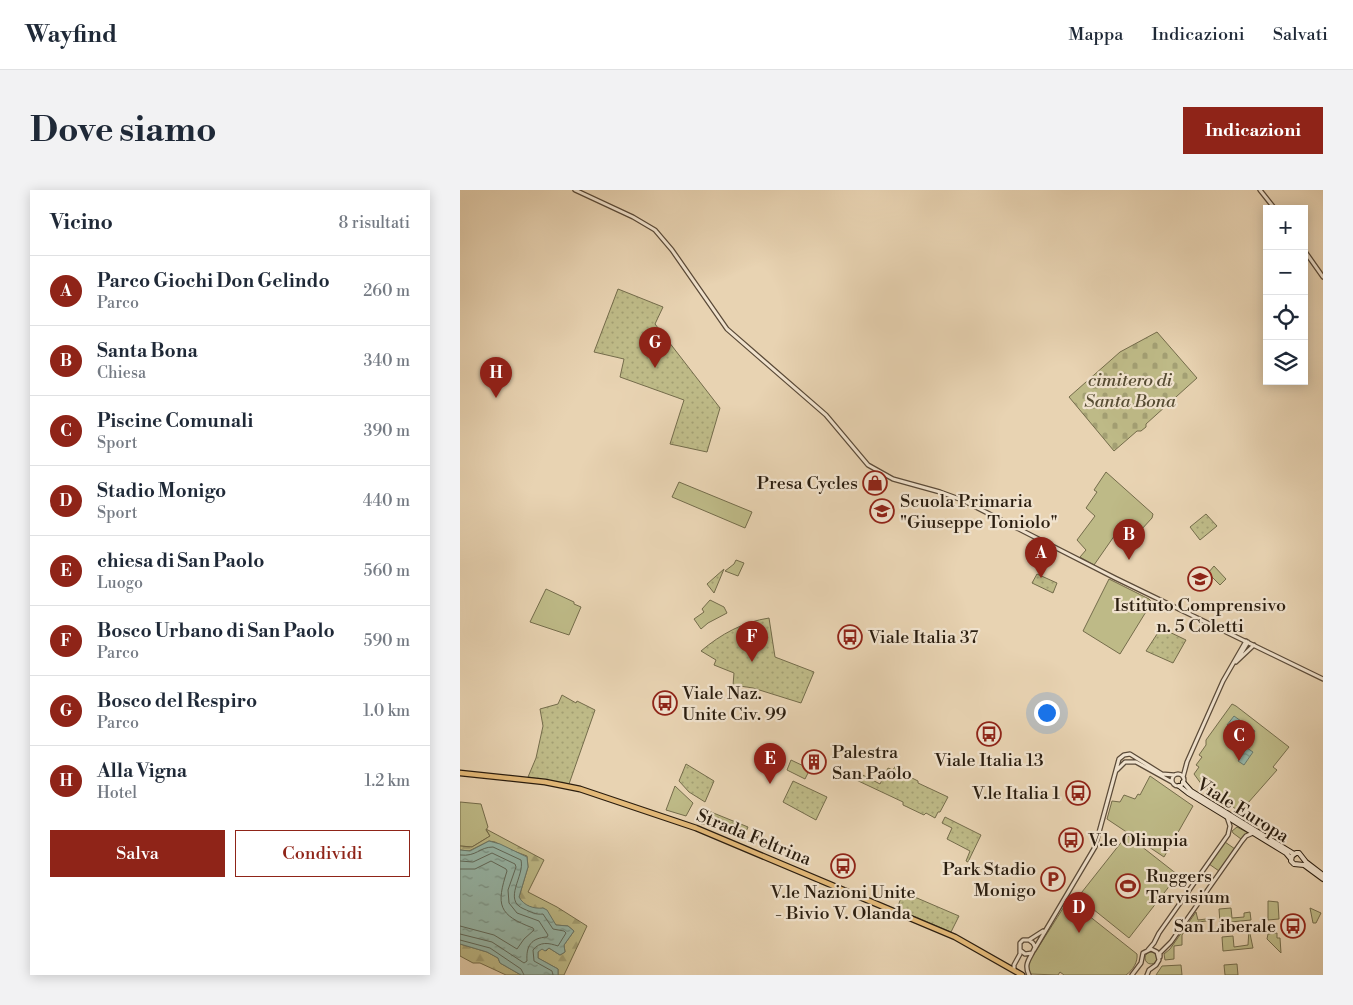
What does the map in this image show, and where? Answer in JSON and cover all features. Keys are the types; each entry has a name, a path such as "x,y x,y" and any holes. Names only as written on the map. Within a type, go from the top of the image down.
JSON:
{"main road":[{"name":"Strada Feltrina","path":"460,773 545,782 580,789 696,828 955,937 1022,975"},
{"name":"Viale Europa","path":"1183,779 1191,790 1294,854 1299,853 1308,864 1323,875"},
{"name":"Viale Europa","path":"1179,786 1286,854 1294,864 1300,864 1323,880"},
{"name":"Viale Europa","path":"1291,859 1294,854"},
{"name":"Viale Europa","path":"1300,864 1303,858"}],"street":[{"path":"575,190 629,215 655,230 672,250 727,329 826,415 862,460 875,470 893,479 962,500 1115,578 1323,678"},
{"path":"1260,190 1271,205"},
{"path":"1308,256 1323,277"},
{"path":"1237,636 1241,649"},
{"path":"1183,779 1186,766 1229,671 1247,642"},
{"path":"1238,660 1247,642"},
{"path":"1229,671 1254,645"},
{"name":"Viale Europa","path":"1130,754 1162,774 1176,774 1183,779 1179,786 1174,785 1172,782 1136,762 1129,761 1122,764 1116,773 1119,760 1124,755 1130,754"},
{"path":"1176,774 1186,766"},
{"path":"1028,975 1026,965 1033,951 1095,847 1116,773"},
{"name":"Viale Europa","path":"1172,782 1172,778 1176,774"},
{"path":"1132,975 1141,963 1144,953 1152,946 1159,933 1228,835 1230,826 1226,817"},
{"path":"1147,975 1151,967 1158,963 1160,953 1171,942 1242,841 1254,833"},
{"path":"1014,970 1022,942 1038,935 1047,927"},
{"path":"1029,940 1034,945 1033,951"},
{"path":"1020,950 1025,954 1033,951"},
{"path":"1148,950 1154,950 1160,957"},
{"path":"1142,958 1146,966 1151,967"},
{"path":"1003,964 1010,964 1016,961"}],"green space":[{"path":"618,289 663,307 655,324 720,408 707,452 670,444 684,400 620,377 624,359 594,352"},
{"name":"cimitero di Santa Bona","path":"1157,332 1197,378 1146,424 1146,427 1141,431 1137,431 1114,451 1069,397 1120,352"},
{"path":"1106,472 1153,514 1152,518 1130,542 1117,532 1094,565 1080,557 1086,550 1077,540 1095,516 1086,508 1097,492 1094,490"},
{"path":"679,482 752,512 745,528 672,497"},
{"path":"1206,514 1217,526 1200,540 1190,527"},
{"path":"736,560 744,563 738,576 725,571"},
{"path":"1214,566 1226,579 1220,585 1208,573"},
{"path":"724,569 714,593 707,584"},
{"path":"1037,574 1057,583 1053,593 1032,583"},
{"path":"1109,579 1152,602 1120,654 1083,631"},
{"path":"546,589 581,607 569,635 530,622"},
{"path":"710,600 724,607 727,613 701,629 694,619 704,612 702,609"},
{"path":"769,618 775,657 814,672 801,703 753,688 733,685 734,673 714,665 716,660 701,651 716,639 733,630 750,622"},
{"path":"1161,628 1186,640 1173,663 1146,651"},
{"path":"562,695 595,710 569,784 528,777 536,758 543,726 540,709 558,704"},
{"path":"1232,704 1289,747 1273,767 1277,770 1240,812 1202,785 1194,774 1199,767 1196,765 1202,757 1199,755 1206,745 1206,740"},
{"path":"791,760 810,769 805,779 787,770"},
{"path":"686,764 714,781 705,802 689,792 679,781"},
{"path":"896,765 902,768 900,772 948,797 935,818 903,805 903,802 852,778 855,771 880,784 888,768 893,770"},
{"path":"1150,776 1193,806 1164,857 1107,819 1112,801 1120,802 1124,795 1135,799 1138,794 1140,795"},
{"path":"793,781 827,797 816,820 783,802"},
{"path":"675,786 693,803 686,816 666,810"},
{"path":"460,802 481,804 488,827 486,830 490,836 472,847 460,846"},
{"path":"706,810 748,827 743,839 707,824 701,824"},
{"path":"945,817 981,835 968,862 966,861 970,851 947,839 952,828 942,823"},
{"path":"1237,827 1248,833 1241,839 1232,831"},
{"path":"486,829 544,860 528,892 587,926 564,975 558,975 558,969 538,958 538,951 542,948 546,951 549,948 560,955 565,952 564,945 574,931 568,926 556,925 543,908 537,910 522,903 519,897 528,867 527,856 489,841 469,851 460,850 460,846 472,847 490,836"},
{"name":"Ruggers Tarvisium","path":"1127,835 1178,875 1129,938 1078,897"},
{"path":"1225,842 1235,849 1219,871 1209,864"},
{"path":"903,892 959,916 951,932 897,909"},
{"path":"1069,900 1137,954 1137,960 1131,971 1126,975 1064,975 1060,972 1058,975 1030,974 1029,962"},
{"path":"1268,901 1278,902 1279,919 1268,920"},
{"path":"1231,908 1232,918 1244,917 1244,913 1250,912 1251,920 1220,923 1219,909"},
{"path":"1310,908 1321,913 1316,923 1313,923"},
{"path":"1196,912 1198,920 1214,918 1214,920 1191,923 1192,928 1186,929 1182,935 1182,945 1174,946 1174,959 1165,960 1164,954 1170,949"},
{"path":"1249,929 1253,948 1223,951 1222,937 1233,936 1234,947 1248,945"},
{"path":"1277,933 1277,938 1280,938 1281,953 1267,939 1268,934"},
{"path":"460,944 487,952 498,958 500,963 521,975 506,975 480,963 473,963 460,956"},
{"path":"1149,952 1153,952 1157,958 1153,964 1149,964 1145,960 1145,956"},
{"path":"1237,964 1238,975 1225,975 1224,965"},
{"path":"1181,965 1182,975 1156,975 1162,966"}],"water":[{"path":"1234,716 1255,731 1249,740 1227,725"},
{"path":"1247,748 1253,752 1244,765 1238,761"},
{"path":"489,841 500,844 527,857 528,867 519,897 521,900 530,906 547,910 556,925 568,926 574,931 564,945 565,952 560,955 549,948 538,952 538,958 558,969 558,975 521,975 500,963 498,958 487,952 460,944 460,850 470,851"}],"place":[{"name":"Bosco del Respiro","path":"655,368"},
{"name":"Alla Vigna","path":"496,398"},
{"name":"Presa Cycles","path":"875,483"},
{"name":"Scuola Primaria \"Giuseppe Toniolo\"","path":"882,511"},
{"name":"Santa Bona","path":"1129,560"},
{"name":"Parco Giochi Don Gelindo","path":"1041,578"},
{"name":"Istituto Comprensivo n. 5 Coletti","path":"1200,579"},
{"name":"Viale Italia 37","path":"850,637"},
{"name":"Bosco Urbano di San Paolo","path":"752,662"},
{"name":"Viale Naz. Unite Civ. 99","path":"665,703"},
{"name":"Viale Italia 13","path":"989,734"},
{"name":"Piscine Comunali","path":"1239,761"},
{"name":"Palestra San Paolo","path":"814,762"},
{"name":"chiesa di San Paolo","path":"770,784"},
{"name":"V.le Italia 1","path":"1078,793"},
{"name":"V.le Olimpia","path":"1071,840"},
{"name":"V.le Nazioni Unite - Bivio V. Olanda","path":"843,866"},
{"name":"Park Stadio Monigo","path":"1053,879"},
{"name":"Ruggers Tarvisium","path":"1128,886"},
{"name":"San Liberale","path":"1293,926"},
{"name":"Stadio Monigo","path":"1079,933"}]}
